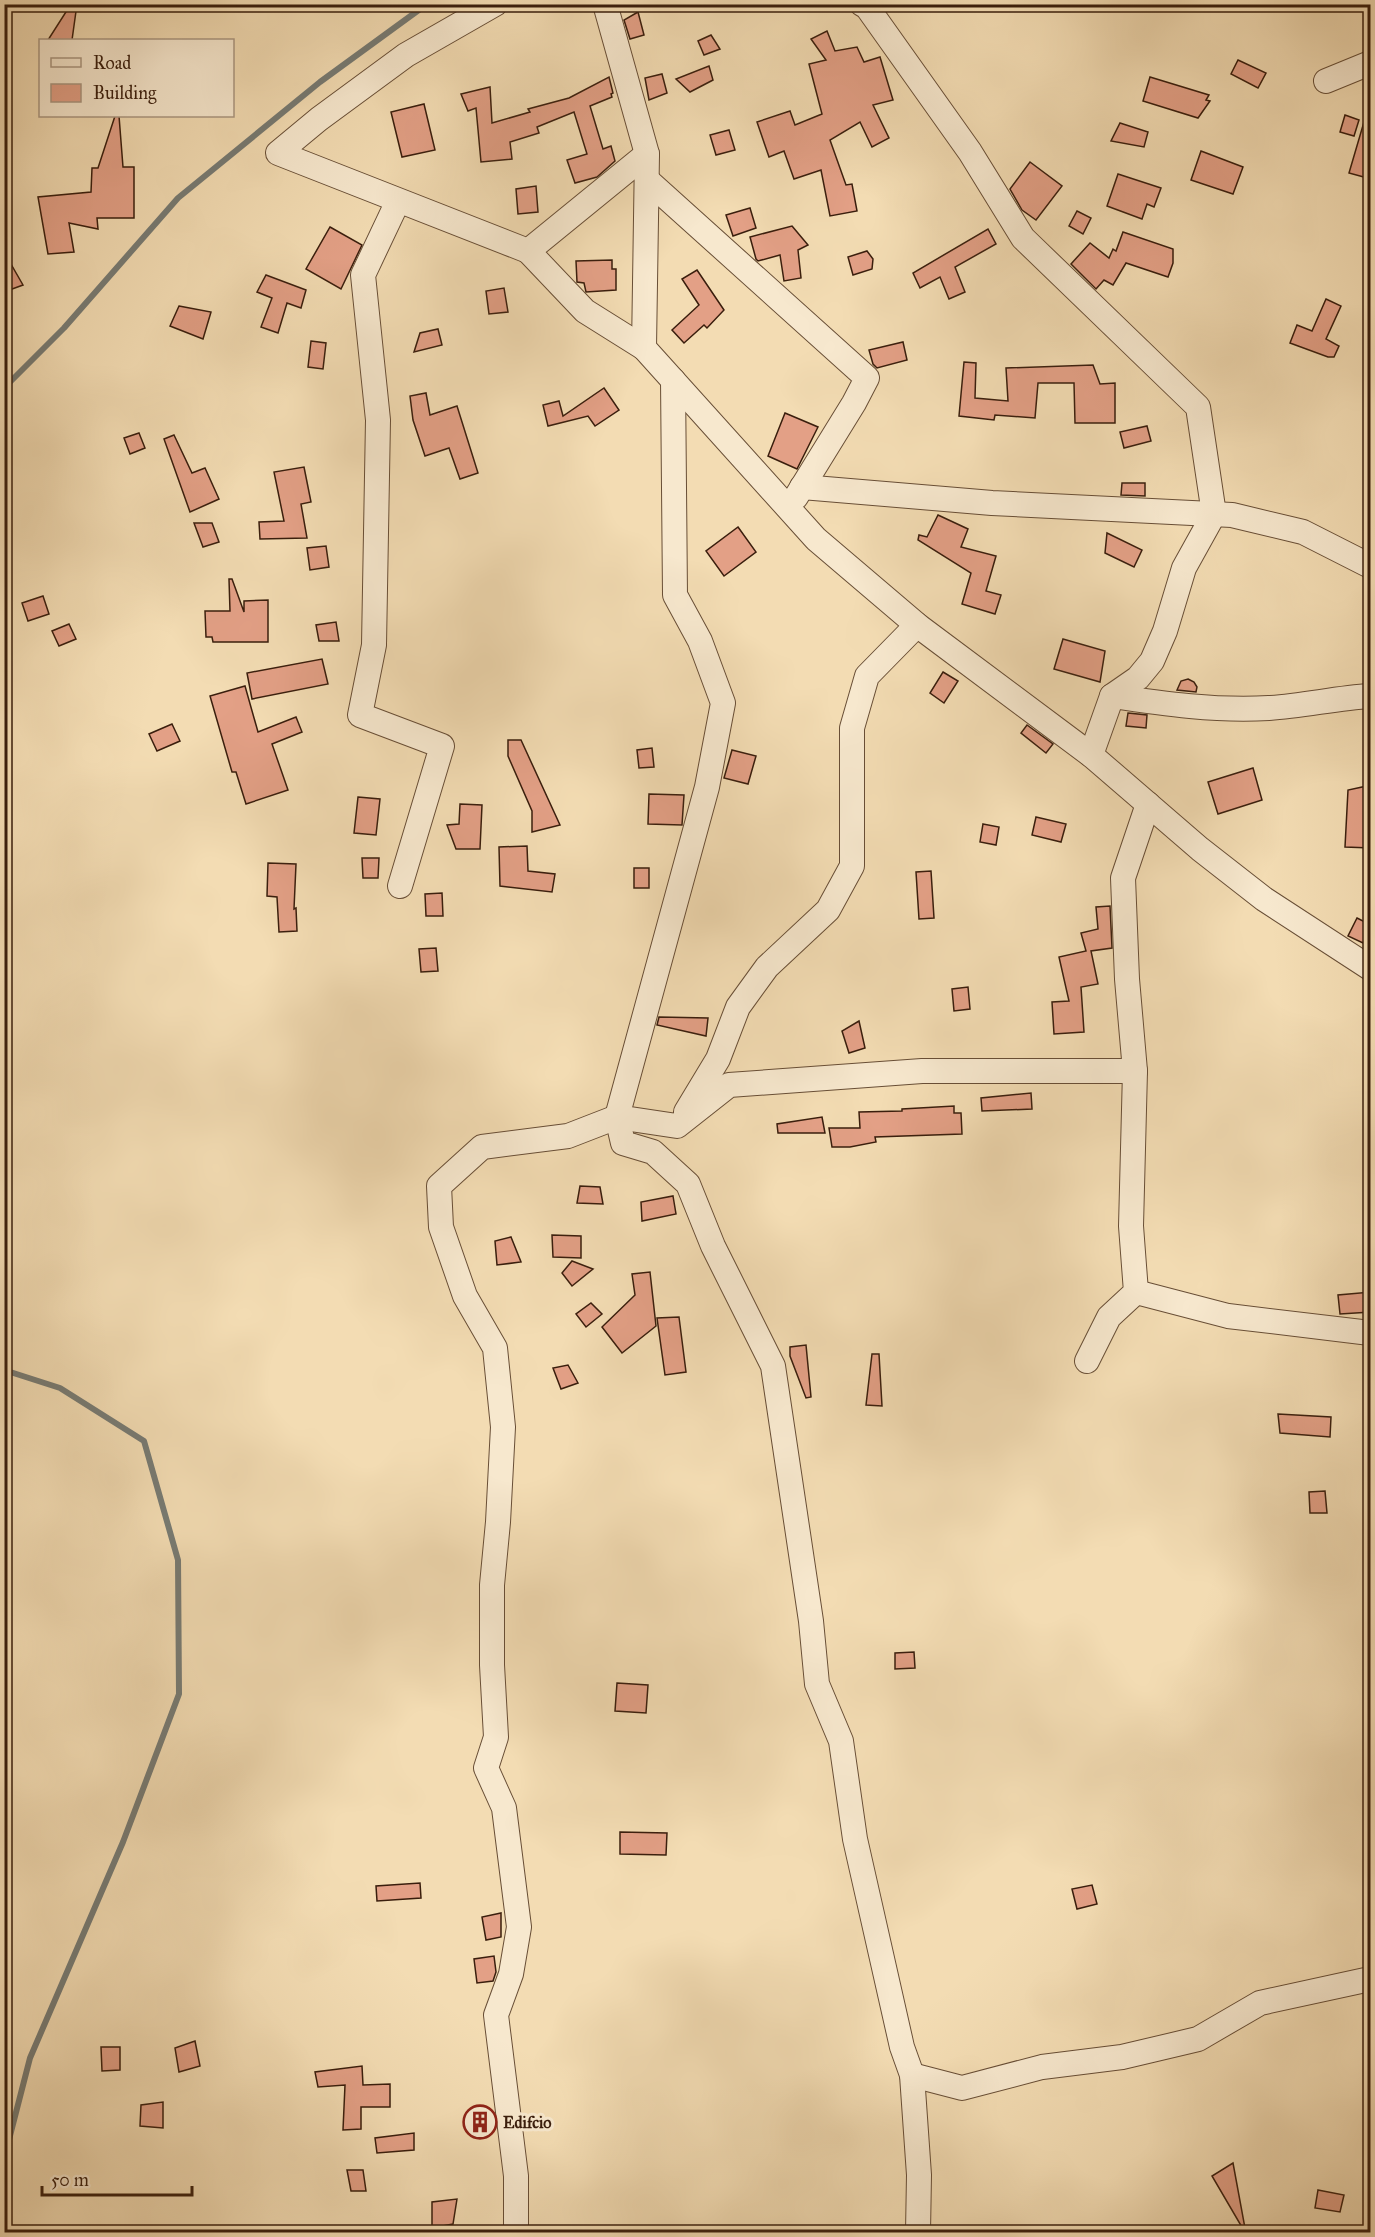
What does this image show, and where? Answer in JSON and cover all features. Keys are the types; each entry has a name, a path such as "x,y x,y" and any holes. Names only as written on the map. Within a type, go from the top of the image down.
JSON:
{"street":[{"path":"495,4 406,55 319,119 278,153 528,251 585,311 644,348 816,538 918,625 1091,755 1200,849 1264,899 1371,968"},
{"path":"605,4 648,154 644,348"},
{"path":"867,5 970,152 1023,238 1198,407 1214,514 1184,568 1165,631 1152,661 1138,678 1112,696 1091,755"},
{"path":"1326,81 1371,63"},
{"path":"528,251 648,154"},
{"path":"647,180 867,378 789,509"},
{"path":"398,201 363,275 378,420 374,645 360,715 442,746 400,886"},
{"path":"673,380 675,596 699,641 723,703 708,787 617,1117 623,1143 653,1152 688,1184 713,1246 773,1366 811,1622 817,1684 841,1741 855,1839 902,2047 912,2075 919,2175 918,2232"},
{"path":"802,487 992,503 1232,515 1303,532 1371,566"},
{"path":"677,1126 718,1059 738,1007 767,967 828,910 852,866 852,728 867,676 918,625"},
{"path":"1112,696 1186,707 1270,708 1343,697 1371,696"},
{"path":"1136,1292 1131,1226 1135,1071 1127,979 1123,878 1148,804"},
{"path":"516,2232 516,2176 496,2015 511,1974 519,1927 504,1808 486,1768 496,1737 492,1665 492,1585 503,1427 495,1348 465,1296 441,1227 439,1186 482,1147 568,1136 617,1117 677,1126 729,1085 922,1071 1135,1071"},
{"path":"1136,1292 1228,1316 1371,1333"},
{"path":"1087,1361 1109,1317 1136,1292"},
{"path":"912,2075 962,2088 1042,2067 1122,2057 1198,2039 1260,2003 1371,1979"}],"building":[{"path":"71,4 77,4 72,39 49,39"},
{"path":"638,12 644,35 630,39 624,20"},
{"path":"827,31 835,51 857,47 864,62 880,57 893,100 873,105 889,138 872,147 860,122 830,140 846,185 852,184 857,211 830,216 821,170 794,179 784,151 769,157 757,122 790,111 795,125 822,114 809,64 826,60 811,39"},
{"path":"711,35 720,49 704,55 698,41"},
{"path":"1238,60 1266,73 1258,88 1231,74"},
{"path":"709,66 713,80 690,92 676,79"},
{"path":"662,74 667,93 649,100 645,78"},
{"path":"609,77 612,97 590,106 603,149 611,146 615,161 597,177 575,183 567,160 587,154 574,112 537,127 539,133 510,142 512,159 481,162 476,108 468,111 461,94 490,87 492,123 530,112 528,109 569,98"},
{"path":"1150,77 1209,95 1206,100 1210,101 1198,118 1143,101"},
{"path":"424,104 435,150 402,157 391,112"},
{"path":"1345,115 1359,120 1354,136 1340,132"},
{"path":"1366,115 1371,116 1371,179 1349,173"},
{"path":"115,117 119,117 123,167 134,167 134,218 97,218 98,229 69,223 74,252 48,254 38,197 91,192 92,168 98,168"},
{"path":"1120,123 1148,132 1144,147 1111,141"},
{"path":"729,130 735,150 716,155 710,135"},
{"path":"1201,151 1243,167 1233,194 1191,180"},
{"path":"1030,162 1062,186 1036,220 1022,210 1010,189"},
{"path":"1118,174 1161,188 1154,207 1147,204 1142,219 1107,206"},
{"path":"536,186 538,212 518,214 516,189"},
{"path":"750,208 756,228 733,236 726,215"},
{"path":"1077,211 1091,218 1083,234 1069,226"},
{"path":"792,226 808,245 798,250 801,278 784,281 780,255 758,261 750,237"},
{"path":"330,227 362,245 341,289 306,269"},
{"path":"988,229 996,244 955,267 965,292 949,299 940,277 920,288 913,273"},
{"path":"1123,232 1173,249 1173,263 1168,277 1126,263 1113,285 1104,280 1096,289 1071,264 1090,243 1109,258 1113,249 1116,251"},
{"path":"867,251 873,259 872,269 853,275 848,257"},
{"path":"4,252 23,285 4,292"},
{"path":"612,260 612,269 616,269 616,290 586,292 584,283 577,282 576,261"},
{"path":"697,270 724,310 707,328 704,325 684,343 672,330 699,305 682,279"},
{"path":"266,275 306,290 301,308 287,303 278,333 261,327 272,298 257,292"},
{"path":"504,288 508,312 489,314 486,291"},
{"path":"1326,299 1341,306 1326,339 1339,346 1334,357 1328,357 1290,343 1297,325 1312,331"},
{"path":"179,306 211,312 203,339 170,326"},
{"path":"438,329 442,345 414,352 420,333"},
{"path":"311,341 326,343 323,369 308,367"},
{"path":"903,342 907,360 877,368 873,364 869,350"},
{"path":"964,362 976,363 975,398 1008,401 1006,368 1093,365 1100,384 1115,383 1115,423 1075,423 1074,383 1038,383 1035,418 995,415 994,420 959,416"},
{"path":"604,388 619,410 595,426 588,416 548,426 543,405 559,401 563,416"},
{"path":"426,393 430,415 457,406 478,473 460,479 449,448 425,456 413,420 410,396"},
{"path":"785,413 818,427 797,469 768,456"},
{"path":"1147,426 1151,441 1124,448 1120,432"},
{"path":"139,433 145,448 130,454 124,438"},
{"path":"174,435 192,473 205,468 219,499 190,512 164,439"},
{"path":"304,467 311,502 301,504 307,538 260,539 259,522 284,521 274,472"},
{"path":"1122,483 1145,483 1145,496 1121,495"},
{"path":"938,515 968,529 961,547 996,556 986,591 1001,595 995,614 962,604 971,573 918,540 919,535 927,537"},
{"path":"194,523 212,523 219,542 203,547"},
{"path":"738,527 756,552 724,576 706,551"},
{"path":"1107,533 1142,550 1134,567 1105,553"},
{"path":"326,546 329,567 310,570 307,548"},
{"path":"229,579 232,579 244,612 244,601 268,600 268,642 213,642 212,637 206,637 205,611 230,611"},
{"path":"43,596 49,614 28,621 22,603"},
{"path":"336,622 339,641 319,641 316,625"},
{"path":"69,624 76,639 59,646 52,631"},
{"path":"1063,639 1105,651 1100,682 1054,669"},
{"path":"322,659 328,684 252,699 247,673"},
{"path":"943,672 958,681 944,703 930,693"},
{"path":"1188,679 1194,682 1197,687 1196,692 1177,690 1181,681"},
{"path":"245,686 258,732 296,717 302,732 272,744 288,790 246,804 236,772 232,772 210,696"},
{"path":"1128,713 1147,715 1146,728 1126,726"},
{"path":"172,724 180,741 157,751 149,734"},
{"path":"1027,725 1053,744 1046,753 1021,733"},
{"path":"508,740 521,740 560,825 532,832 532,811 508,756"},
{"path":"652,748 654,767 639,768 637,750"},
{"path":"732,750 756,756 748,784 724,778"},
{"path":"1253,768 1262,800 1218,814 1208,782"},
{"path":"1367,786 1371,800 1371,848 1345,847 1348,790"},
{"path":"649,794 684,795 682,825 648,824"},
{"path":"358,797 380,799 376,835 354,833"},
{"path":"460,804 482,805 480,849 456,849 447,825 459,824"},
{"path":"1036,817 1066,824 1061,842 1032,835"},
{"path":"983,824 999,827 996,845 980,842"},
{"path":"527,846 528,871 555,874 552,892 500,886 499,847"},
{"path":"362,858 379,858 378,878 363,878"},
{"path":"268,863 296,864 294,909 296,908 297,931 279,932 277,897 267,896"},
{"path":"634,868 649,868 649,888 634,888"},
{"path":"931,871 934,918 919,919 916,872"},
{"path":"442,893 443,916 426,916 425,894"},
{"path":"1110,906 1112,948 1091,951 1098,984 1081,987 1084,1032 1054,1034 1052,1002 1069,1001 1059,957 1086,951 1081,933 1098,929 1096,907"},
{"path":"1357,918 1371,925 1363,943 1348,936"},
{"path":"436,948 438,971 421,972 419,949"},
{"path":"968,987 970,1009 954,1011 952,989"},
{"path":"659,1017 708,1018 706,1036 657,1025"},
{"path":"859,1021 865,1048 849,1053 842,1031"},
{"path":"1031,1093 1032,1109 982,1111 981,1098"},
{"path":"954,1106 954,1113 961,1113 962,1134 875,1137 876,1142 850,1147 832,1147 829,1128 860,1128 859,1112"},
{"path":"822,1117 825,1133 778,1133 777,1124"},
{"path":"580,1186 600,1187 603,1204 577,1203"},
{"path":"673,1196 676,1214 642,1221 641,1202"},
{"path":"552,1235 581,1236 581,1258 553,1257"},
{"path":"511,1237 521,1262 497,1265 495,1241"},
{"path":"572,1261 593,1269 572,1286 562,1273"},
{"path":"650,1272 656,1326 622,1353 602,1327 635,1295 632,1274"},
{"path":"1371,1292 1371,1312 1340,1314 1338,1295"},
{"path":"591,1303 602,1314 586,1327 576,1314"},
{"path":"679,1317 686,1372 665,1375 657,1318"},
{"path":"806,1345 811,1397 806,1398 790,1356 790,1347"},
{"path":"872,1354 879,1354 882,1406 866,1405"},
{"path":"568,1365 578,1383 561,1389 553,1368"},
{"path":"1278,1414 1331,1417 1330,1437 1280,1433"},
{"path":"1325,1491 1327,1513 1310,1513 1309,1492"},
{"path":"914,1652 915,1668 895,1669 895,1653"},
{"path":"617,1683 648,1685 646,1713 615,1711"},
{"path":"620,1832 667,1833 666,1855 620,1854"},
{"path":"420,1883 421,1898 377,1901 376,1886"},
{"path":"1092,1885 1097,1904 1077,1909 1072,1889"},
{"path":"501,1913 501,1937 486,1940 482,1917"},
{"path":"494,1956 496,1972 493,1981 477,1983 474,1959"},
{"path":"195,2041 200,2066 179,2072 175,2048"},
{"path":"101,2047 120,2047 120,2070 102,2071"},
{"path":"362,2066 363,2085 390,2084 390,2107 361,2107 361,2129 343,2130 345,2085 318,2087 315,2072"},
{"path":"163,2102 163,2128 140,2126 141,2105"},
{"path":"414,2133 414,2150 377,2153 375,2138"},
{"path":"1233,2163 1245,2228 1243,2229 1212,2176"},
{"path":"347,2170 363,2170 366,2191 351,2191"},
{"path":"1318,2190 1344,2195 1340,2212 1315,2208"},
{"path":"457,2199 453,2224 432,2228 432,2202"}],"waterway":[{"path":"4,388 64,328 178,198 320,82 427,4"},
{"path":"4,1370 60,1388 144,1441 178,1560 179,1694 123,1842 30,2058 4,2159"}],"place":[{"name":"Edifcio","path":"480,2122"}]}
